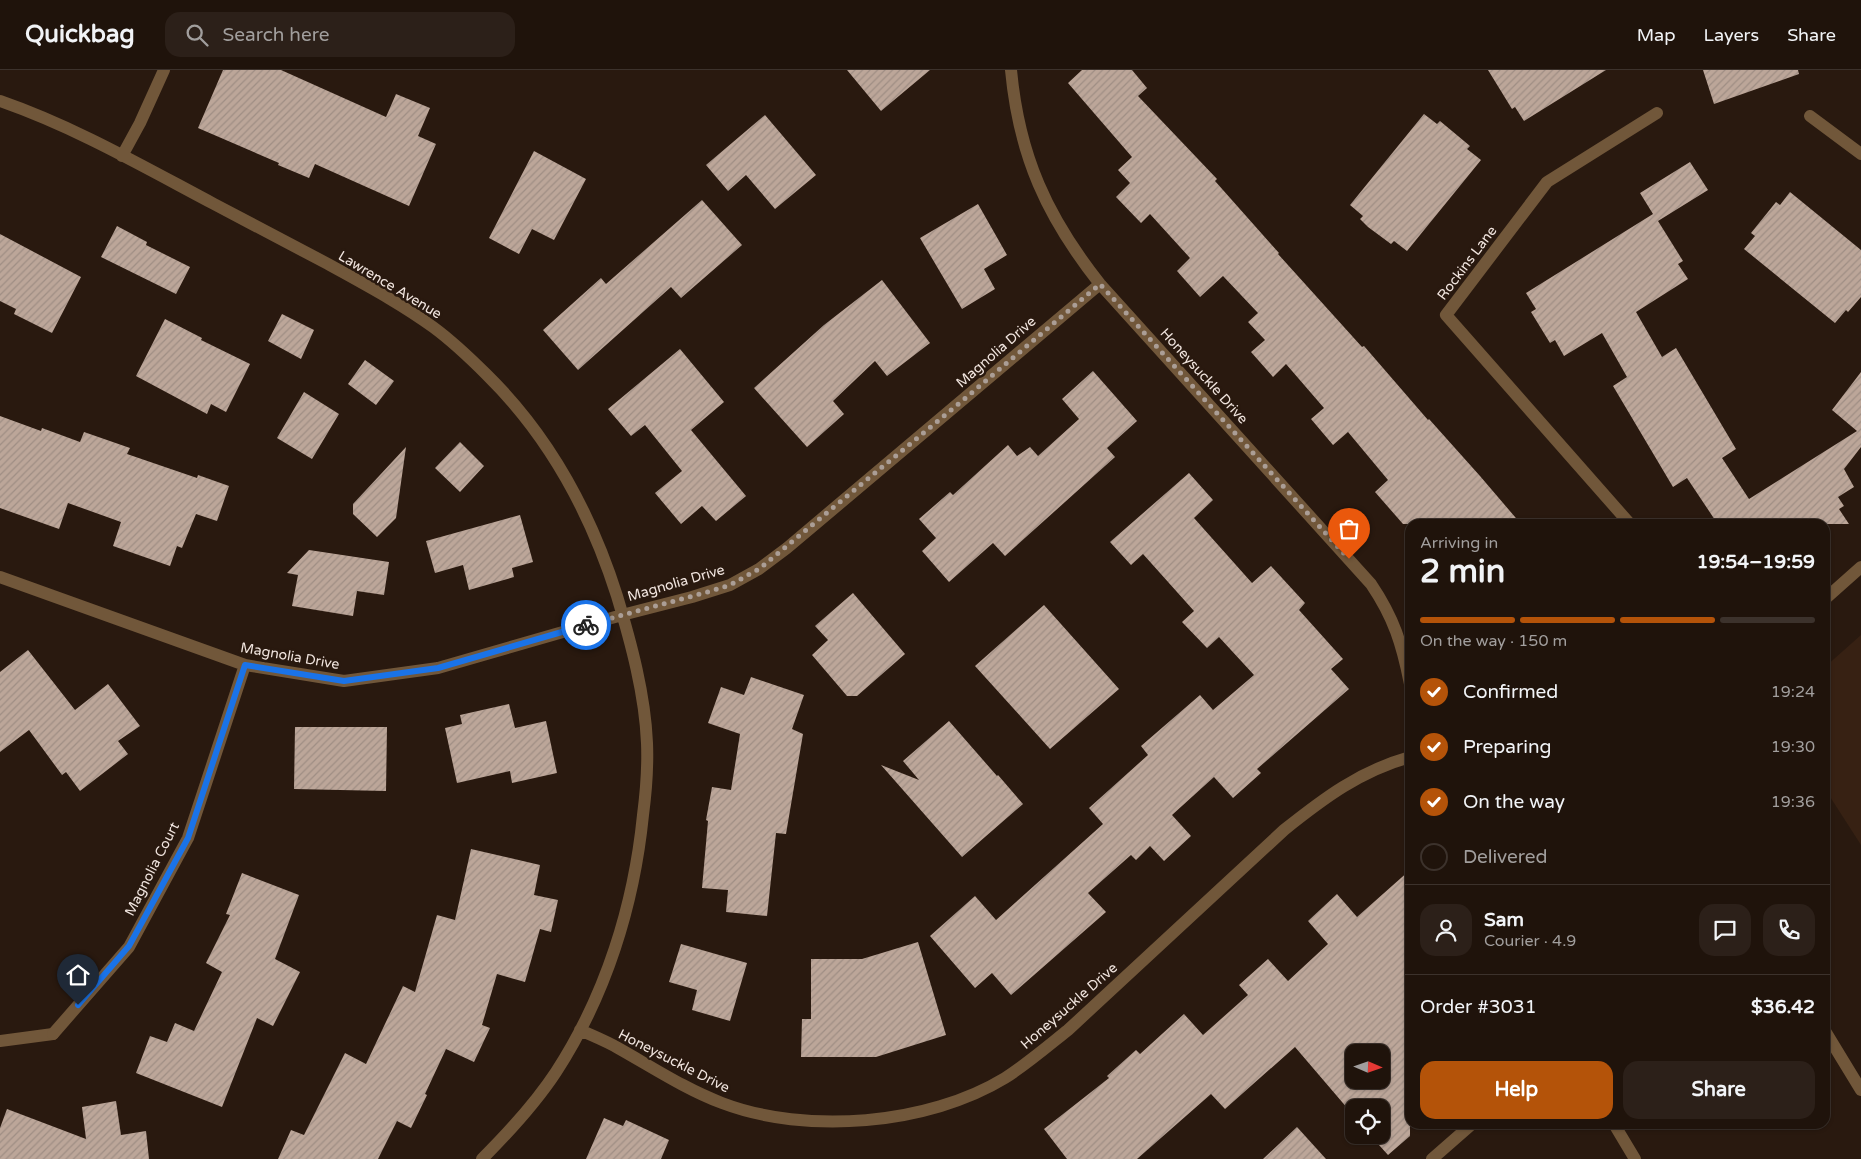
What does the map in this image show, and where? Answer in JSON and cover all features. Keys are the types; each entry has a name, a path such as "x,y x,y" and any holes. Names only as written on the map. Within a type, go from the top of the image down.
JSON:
{"street":[{"path":"122,156 140,123 164,70"},
{"name":"Honeysuckle Drive","path":"1011,70 1013,97 1031,166 1042,193 1075,252 1100,284 1371,584 1386,605 1395,625 1405,660"},
{"name":"Lawrence Avenue","path":"0,101 61,125 122,156 363,283 412,312 435,329 489,377 535,432 573,490 604,557 622,614 640,686 647,743 640,849 619,935 601,985 580,1030 556,1072 533,1104 482,1159"},
{"name":"Rockins Lane","path":"1626,519 1446,315 1547,182 1657,113"},
{"path":"1810,116 1861,154"},
{"name":"Magnolia Drive","path":"0,576 245,665 344,681 438,668 622,614 692,597 730,585 759,569 1100,284"},
{"path":"1830,595 1861,567"},
{"name":"Magnolia Court","path":"0,1041 53,1034 129,946 188,838 245,665"},
{"name":"Honeysuckle Drive","path":"580,1030 616,1047 694,1091 741,1110 786,1118 817,1121 854,1121 894,1117 935,1108 973,1094 1004,1078 1035,1057 1068,1030 1284,830 1314,805 1348,783 1385,764 1405,758"},
{"path":"1830,1040 1861,1090"},
{"path":"1432,1159 1466,1129"},
{"path":"1617,1129 1635,1159"}],"shaded area":[{"path":"1861,635 1861,845 1830,797 1830,663"}],"building":[{"path":"223,70 281,70 386,117 396,94 430,108 418,136 436,144 409,206 315,164 309,178 198,128"},
{"path":"847,70 930,70 881,111"},
{"path":"1082,70 1132,70 1147,88 1138,96 1217,179 1215,181 1278,254 1362,347 1364,346 1517,519 1405,519 1405,524 1403,524 1375,492 1388,480 1348,432 1333,445 1311,419 1324,408 1286,364 1273,377 1251,352 1265,340 1248,322 1258,313 1223,276 1200,297 1177,271 1190,258 1150,214 1141,223 1116,197 1130,183 1118,170 1132,157 1068,83"},
{"path":"1488,70 1606,70 1524,121 1515,107 1512,109"},
{"path":"1703,70 1798,70 1799,74 1714,104"},
{"path":"1424,114 1437,124 1440,121 1470,146 1467,149 1481,160 1407,251 1394,241 1391,244 1368,227 1360,219 1363,216 1350,205"},
{"path":"765,115 816,175 775,209 746,175 728,191 706,165"},
{"path":"534,151 586,179 554,240 532,229 519,254 489,238"},
{"path":"1690,162 1708,190 1658,221 1683,261 1678,264 1688,279 1636,312 1662,357 1676,348 1736,449 1722,458 1749,499 1857,431 1832,410 1861,372 1861,447 1844,469 1854,487 1838,497 1844,506 1839,509 1849,524 1830,524 1830,519 1714,519 1687,478 1673,487 1613,386 1627,377 1602,333 1564,356 1555,340 1550,343 1531,312 1536,309 1526,293 1653,214 1640,193"},
{"path":"1790,192 1861,250 1861,297 1835,323 1744,249 1755,236 1751,233 1776,202 1780,205"},
{"path":"702,200 742,245 681,298 671,287 578,370 543,330 601,278 606,284"},
{"path":"978,204 1007,255 984,269 995,289 962,309 920,238"},
{"path":"117,226 147,242 146,245 190,267 176,294 101,257"},
{"path":"0,234 81,277 52,333 14,314 16,309 0,301"},
{"path":"882,280 930,343 887,376 875,361 833,401 844,414 807,447 754,388 824,325"},
{"path":"282,314 314,330 301,359 268,341"},
{"path":"165,319 202,338 201,340 250,364 226,412 211,404 207,414 136,376"},
{"path":"680,349 724,402 691,430 746,496 716,521 702,506 681,524 655,493 682,471 645,425 631,436 608,409"},
{"path":"365,360 394,381 376,405 348,384"},
{"path":"1093,371 1137,421 1107,448 1115,457 1005,556 993,543 949,582 922,551 936,538 919,519 950,492 953,495 1008,445 1017,456 1030,447 1038,456 1079,419 1062,399"},
{"path":"304,392 339,414 312,459 277,438"},
{"path":"0,416 41,431 42,428 80,442 84,432 130,448 127,454 197,478 198,475 229,486 217,521 196,514 182,548 177,546 170,566 113,546 121,522 68,503 59,529 0,508"},
{"path":"460,442 484,466 460,492 435,468"},
{"path":"406,447 396,518 377,537 353,514 353,504"},
{"path":"1189,473 1213,500 1194,518 1252,583 1271,566 1305,603 1299,610 1343,659 1331,669 1349,689 1257,769 1261,773 1233,798 1214,777 1172,815 1191,836 1164,861 1150,846 1136,860 1131,855 1088,893 1106,912 1011,995 992,973 975,988 930,936 975,896 996,920 1103,824 1089,808 1148,755 1141,746 1200,695 1213,710 1254,675 1219,637 1207,648 1182,622 1194,611 1143,554 1131,565 1110,542"},
{"path":"520,515 533,562 512,568 514,577 469,590 463,565 435,573 426,541"},
{"path":"309,550 389,562 384,595 357,591 353,616 292,606 298,575 287,573"},
{"path":"853,593 905,654 857,696 847,696 812,655 828,640 815,626"},
{"path":"1044,605 1119,689 1050,749 975,666"},
{"path":"28,650 75,710 108,684 140,726 118,741 128,754 80,791 66,772 62,775 29,730 0,752 0,672"},
{"path":"751,677 804,695 792,729 803,734 786,834 776,833 767,916 726,912 728,890 702,888 708,821 706,820 712,787 731,790 740,734 708,723 721,687 744,695"},
{"path":"509,704 515,728 546,721 557,773 512,783 510,771 457,783 445,728 462,724 460,715"},
{"path":"949,721 1023,804 962,857 881,765 919,780 903,761"},
{"path":"295,727 387,727 386,791 294,789"},
{"path":"471,849 540,865 534,895 558,900 551,932 540,929 525,982 497,974 482,1025 490,1028 474,1062 446,1049 411,1128 397,1121 378,1159 278,1159 291,1130 304,1135 345,1053 366,1064 403,986 415,992 437,915 455,920"},
{"path":"242,873 299,895 275,959 300,972 273,1026 257,1018 222,1107 136,1073 150,1036 167,1042 175,1023 194,1031 222,972 206,963 230,915 226,914"},
{"path":"1405,874 1405,1129 1410,1129 1410,1136 1388,1155 1378,1144 1390,1144 1390,1099 1345,1099 1345,1105 1295,1047 1225,1109 1211,1094 1137,1159 1067,1159 1044,1129 1109,1078 1107,1076 1136,1050 1140,1054 1184,1014 1203,1035 1248,995 1239,985 1268,959 1288,981 1328,944 1308,921 1337,894 1357,917"},
{"path":"918,942 946,1035 876,1057 801,1057 802,1019 811,1019 811,959 862,959"},
{"path":"681,944 747,963 730,1021 692,1010 697,990 669,982"},
{"path":"116,1101 121,1135 146,1131 149,1159 0,1159 0,1128 7,1109 86,1139 82,1107"},
{"path":"604,1118 623,1126 626,1120 669,1140 661,1159 586,1159"},
{"path":"1297,1127 1326,1159 1263,1159"}],"way so far":[{"path":"586,625 730,585 759,569 787,548 1100,284 1349,559"}],"route":[{"path":"78,1005 129,946 188,838 245,665 344,681 438,668 586,625"}]}
